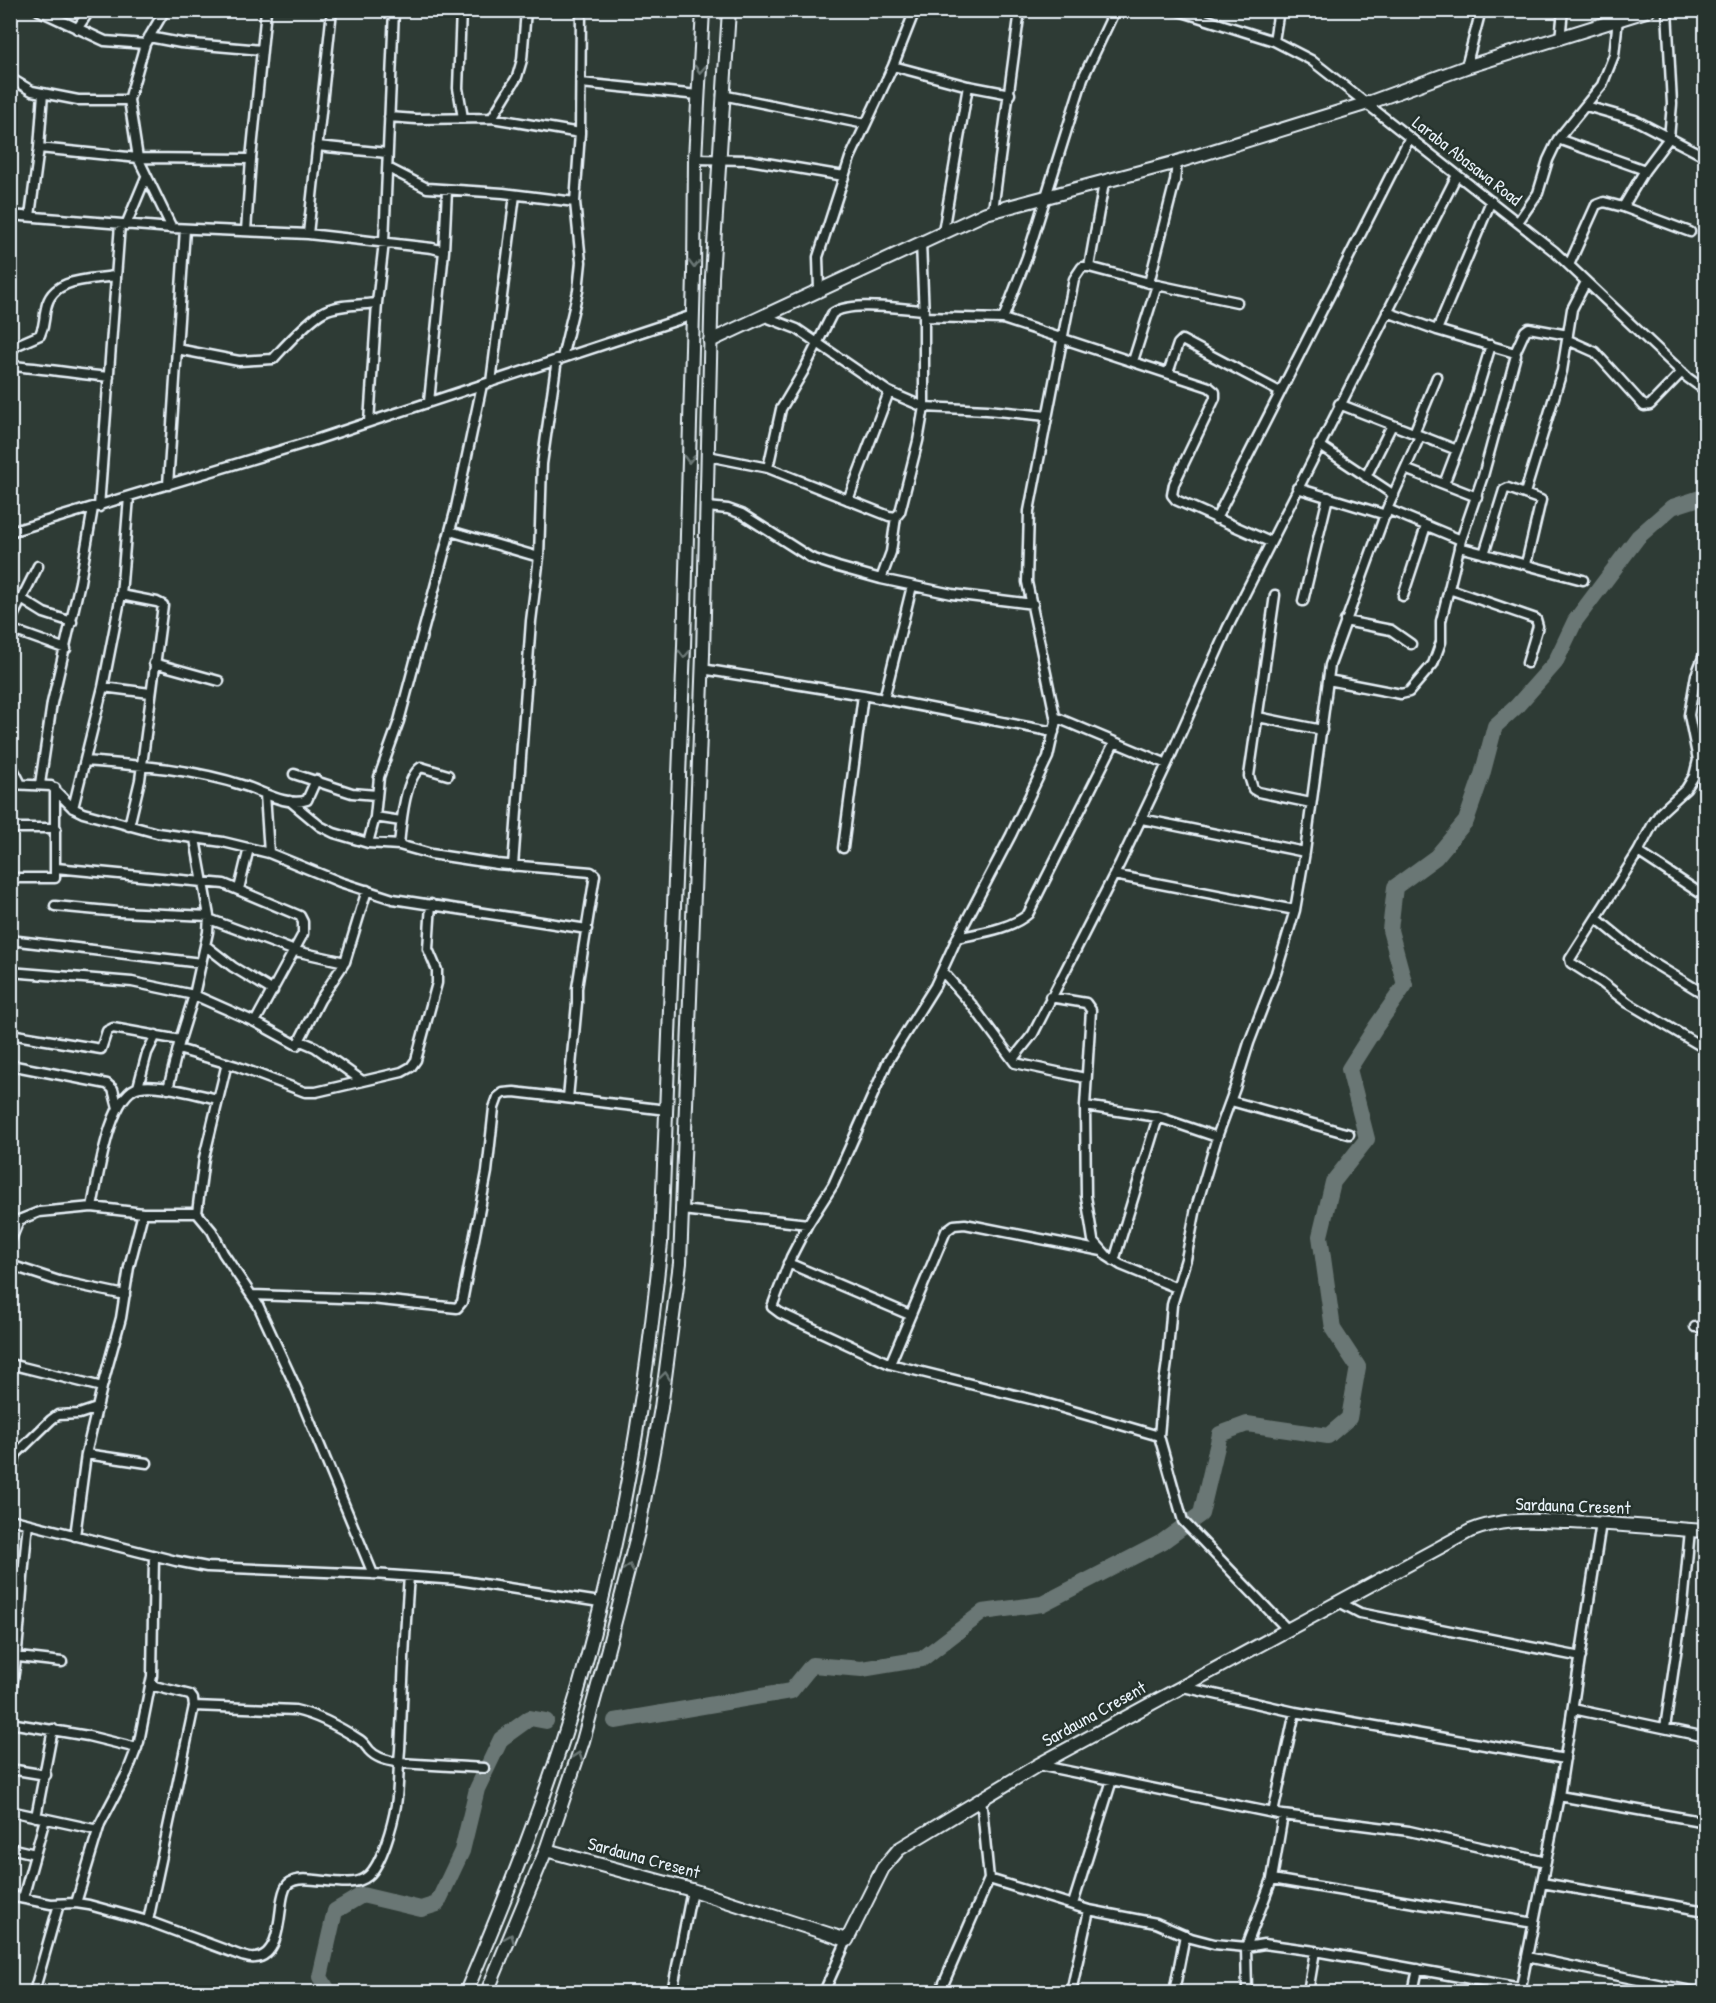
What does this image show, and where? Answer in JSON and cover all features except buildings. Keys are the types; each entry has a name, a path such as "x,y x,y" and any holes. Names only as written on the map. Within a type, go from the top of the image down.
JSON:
{"main road":[{"path":"466,1992 493,1929 553,1770 577,1694 629,1472 643,1390 662,1243 684,645 695,159 703,10"},
{"path":"487,1992 546,1850 583,1741 638,1532 661,1408 680,1263 702,669 712,277 729,10"},
{"path":"710,341 993,210 1104,183 1177,162 1368,103 1466,67 1560,39 1619,15 1649,10"},
{"name":"Sardauna Cresent","path":"546,1850 692,1890 847,1940 883,1868 899,1849 1038,1765 1470,1532 1490,1524 1511,1520 1601,1523 1706,1531"}],"street":[{"path":"38,10 105,41 182,43 262,50"},
{"path":"77,29 90,10"},
{"path":"165,10 147,41 129,100 138,158 172,228"},
{"path":"246,231 250,159 266,10"},
{"path":"308,234 332,10"},
{"path":"369,422 377,303 384,243 394,10"},
{"path":"461,10 458,88 463,118"},
{"path":"492,118 517,77 522,60 526,10"},
{"path":"513,866 531,621 539,557 542,464 560,359 578,291 581,262 575,202 580,133 581,10"},
{"path":"819,289 818,257 844,176 915,10"},
{"path":"993,210 1020,10"},
{"path":"1003,319 1027,257 1083,78 1115,10"},
{"name":"Laraba Abasawa Road","path":"1176,10 1274,41 1311,60 1368,103 1409,139 1518,222 1569,265 1682,372 1705,388"},
{"path":"1274,41 1279,10"},
{"path":"1466,67 1481,10"},
{"path":"1560,39 1563,10"},
{"path":"1623,207 1645,170 1669,138 1672,104 1667,10"},
{"path":"1518,222 1538,194 1548,160 1558,140 1602,85 1616,48 1619,15"},
{"path":"893,66 968,86 1010,94"},
{"path":"10,78 32,91 78,100 129,100"},
{"path":"581,83 698,95"},
{"path":"943,232 968,86"},
{"path":"30,216 39,148 43,93"},
{"path":"722,95 866,124"},
{"path":"1586,106 1628,117 1705,156"},
{"path":"389,117 492,118 580,133"},
{"path":"1216,519 1409,139"},
{"path":"1558,140 1645,170"},
{"path":"317,146 387,153"},
{"path":"39,148 138,158 250,159"},
{"path":"695,159 770,162 844,176"},
{"path":"1133,361 1153,284 1177,162"},
{"path":"388,168 427,188 575,202"},
{"path":"1013,1059 1033,1034 1114,875 1142,819 1228,627 1457,175"},
{"path":"40,784 52,703 66,649 96,507 109,377 115,276 123,224 146,177"},
{"path":"1089,267 1104,183"},
{"path":"429,402 444,251 447,190"},
{"path":"368,843 375,817 379,777 399,721 450,531 486,383 515,195"},
{"path":"1437,330 1491,201"},
{"path":"1569,265 1596,205 1604,202 1690,232"},
{"path":"10,215 185,229 308,234 444,251"},
{"path":"168,485 185,229"},
{"path":"881,579 891,552 896,517 900,512 916,451 924,407 921,242"},
{"path":"1159,1436 1035,1400 890,1364 774,1310 772,1307 788,1263 808,1224 833,1185 893,1050 935,986 1048,757 1055,717 1027,582 1029,511 1074,279 1082,267 1089,267 1153,284 1238,302"},
{"path":"10,352 17,345 40,335 46,323 46,308 51,294 58,287 115,276"},
{"path":"1525,493 1562,371 1572,309 1586,282"},
{"path":"177,349 239,361 273,359 297,334 325,311 345,306 377,303"},
{"path":"768,468 781,409 832,314 837,309 858,306 1003,319 1209,387 1215,392 1215,398 1174,484 1172,495 1176,500 1270,542"},
{"path":"1387,312 1437,330 1515,353"},
{"path":"10,532 369,422 693,315"},
{"path":"763,315 797,329 889,392 924,407 1047,416"},
{"path":"1328,680 1401,694 1409,692 1433,664 1441,642 1441,621 1460,544 1477,497 1515,353 1525,331 1529,328 1568,338 1595,352 1644,406 1650,405 1682,372"},
{"path":"1168,373 1178,344 1182,340 1280,392"},
{"path":"1443,484 1469,418 1491,345"},
{"path":"10,366 109,377"},
{"path":"1288,1630 1185,1524 1159,1436 1172,1305 1186,1259 1196,1208 1217,1137 1249,1043 1276,974 1295,910 1330,665 1405,469 1437,377"},
{"path":"848,500 889,392"},
{"path":"1339,404 1457,450"},
{"path":"1366,477 1392,425"},
{"path":"1319,445 1394,495"},
{"path":"708,456 768,468 888,516 896,517"},
{"path":"1405,469 1477,497"},
{"path":"1297,488 1387,512 1426,526 1484,554 1583,580"},
{"path":"1484,554 1504,490 1508,488 1539,498 1542,503 1526,564"},
{"path":"73,808 121,595 129,497"},
{"path":"1303,602 1328,497"},
{"path":"707,507 728,509 741,514 812,558 881,579 952,594 1033,604"},
{"path":"1403,596 1426,526"},
{"path":"450,531 539,557"},
{"path":"10,622 38,567"},
{"path":"884,699 912,586"},
{"path":"1449,589 1536,619 1538,626 1527,663"},
{"path":"121,595 163,605 140,780 129,826"},
{"path":"1275,595 1249,777 1253,789 1311,803"},
{"path":"23,600 44,613 72,622"},
{"path":"1345,621 1391,630 1412,645"},
{"path":"10,629 66,649"},
{"path":"1706,650 1696,675 1689,715 1690,729 1697,746 1698,760 1694,776 1686,789 1661,813 1571,956 1571,963 1628,1003 1706,1048"},
{"path":"154,663 219,681"},
{"path":"702,669 863,695 1054,732"},
{"path":"1696,675 1706,678"},
{"path":"102,687 150,693"},
{"path":"843,848 863,695"},
{"path":"1055,717 1167,764"},
{"path":"1258,717 1322,730"},
{"path":"957,938 1003,926 1022,919 1028,914 1114,743"},
{"path":"85,761 203,775 290,801 306,801 316,780"},
{"path":"10,763 21,784"},
{"path":"399,845 401,820 412,777 418,769 425,767 448,775"},
{"path":"294,774 352,793 376,795"},
{"path":"10,784 40,784 55,788 73,808 83,813 157,833 269,852 340,882 393,898 587,929"},
{"path":"10,878 54,879 56,868 55,788"},
{"path":"265,794 269,852"},
{"path":"290,801 320,826 334,833 368,843 399,845 431,854 513,866 591,872 595,875 577,988 568,1098"},
{"path":"375,817 401,820"},
{"path":"1142,819 1305,852"},
{"path":"10,828 56,828"},
{"path":"168,1089 206,946 209,918 195,839"},
{"path":"239,889 249,848"},
{"path":"1638,852 1706,897"},
{"path":"56,868 224,884 300,916 304,927 295,951 255,1022"},
{"path":"1114,875 1295,910"},
{"path":"10,972 132,982 194,995 255,1022 296,1045 301,1041 320,1000 345,962 367,890"},
{"path":"10,1034 101,1049 107,1031 113,1028 156,1035 305,1092 316,1092 402,1072 411,1067 416,1060 437,983 437,970 428,949 431,904"},
{"path":"55,906 209,918 295,951 345,962"},
{"path":"1596,918 1645,958 1706,995"},
{"path":"10,940 201,963"},
{"path":"206,946 233,967 273,991"},
{"path":"942,971 972,1005 1015,1063 1085,1078"},
{"path":"1050,997 1086,1004 1091,1010 1085,1106 1086,1196 1093,1240 1114,1261 1178,1288"},
{"path":"138,1087 147,1053 156,1035"},
{"path":"301,1041 315,1047 361,1080"},
{"path":"227,1064 204,1158 197,1213 212,1231 223,1253 258,1305 297,1389 373,1574"},
{"path":"10,1065 107,1084 113,1089 118,1107"},
{"path":"92,1207 105,1142 118,1107 126,1094 138,1087 168,1089 218,1099"},
{"path":"252,1295 371,1299 457,1308 462,1302 488,1172 494,1108 498,1097 503,1093 514,1092 666,1110"},
{"path":"1230,1101 1349,1134"},
{"path":"1085,1106 1158,1117 1217,1137"},
{"path":"1114,1261 1158,1117"},
{"path":"10,1242 15,1220 39,1212 92,1207 143,1213 197,1213"},
{"path":"682,1210 808,1224"},
{"path":"75,1536 86,1454 121,1318 143,1213"},
{"path":"890,1364 946,1231 954,1225 965,1224 1102,1251"},
{"path":"788,1263 910,1315"},
{"path":"10,1265 59,1281 124,1295"},
{"path":"1695,1327 1706,1327"},
{"path":"10,1364 102,1388"},
{"path":"11,1475 16,1454 51,1420 58,1415 78,1414 97,1408"},
{"path":"86,1454 147,1463"},
{"path":"10,1520 207,1567 373,1574 457,1581 600,1602"},
{"path":"988,1879 1089,1910 1156,1923 1214,1944 1246,1947 1264,1944 1315,1951 1520,1990 1559,1796 1601,1523"},
{"path":"10,1696 28,1524"},
{"path":"1665,1728 1683,1606 1690,1530"},
{"path":"76,1903 98,1830 128,1773 137,1748 150,1685 153,1652 154,1556"},
{"path":"10,1569 22,1572"},
{"path":"10,1896 59,1904 76,1903 148,1921 242,1956 255,1958 270,1950 274,1942 284,1890 289,1882 300,1879 346,1883 362,1881 377,1864 397,1804 404,1627 409,1577"},
{"path":"1339,1602 1360,1613 1581,1657"},
{"path":"14,1656 62,1662"},
{"path":"148,1921 194,1706 194,1699 190,1695 150,1685"},
{"path":"1182,1687 1295,1712 1565,1759"},
{"path":"194,1706 295,1710 308,1713 360,1740 376,1756 399,1763 484,1768"},
{"path":"1573,1709 1706,1737"},
{"path":"1273,1813 1295,1712"},
{"path":"10,1723 53,1729 137,1748"},
{"path":"23,1898 35,1854 53,1729"},
{"path":"1038,1765 1283,1815 1409,1831 1546,1862"},
{"path":"10,1769 46,1775"},
{"path":"1073,1904 1112,1780"},
{"path":"1559,1796 1706,1822"},
{"path":"940,1992 988,1879 981,1798"},
{"path":"10,1811 98,1830"},
{"path":"1247,1992 1246,1947 1272,1879 1283,1815"},
{"path":"10,1848 35,1854"},
{"path":"1272,1879 1534,1923"},
{"path":"1542,1883 1706,1911"},
{"path":"672,1992 692,1890"},
{"path":"34,1992 59,1904"},
{"path":"1071,1992 1089,1910"},
{"path":"1173,1992 1185,1935"},
{"path":"824,1992 847,1940"},
{"path":"1308,1992 1315,1951"},
{"path":"1527,1957 1696,1992"},
{"path":"1413,1992 1418,1969"}],"waterway":[{"path":"615,1721 791,1691 812,1665 862,1669 922,1659 983,1612 1042,1604 1162,1542 1201,1514 1220,1434 1247,1424 1328,1436 1349,1418 1358,1367 1333,1329 1320,1236 1333,1182 1367,1139 1349,1069 1405,985 1390,930 1395,887 1436,857 1466,821 1482,775 1495,726 1516,707 1555,663 1575,621 1638,537 1672,507 1706,496"},
{"path":"329,1992 320,1977 335,1911 362,1895 421,1909 437,1904 462,1851 477,1789 501,1739 530,1718 546,1721"}]}
